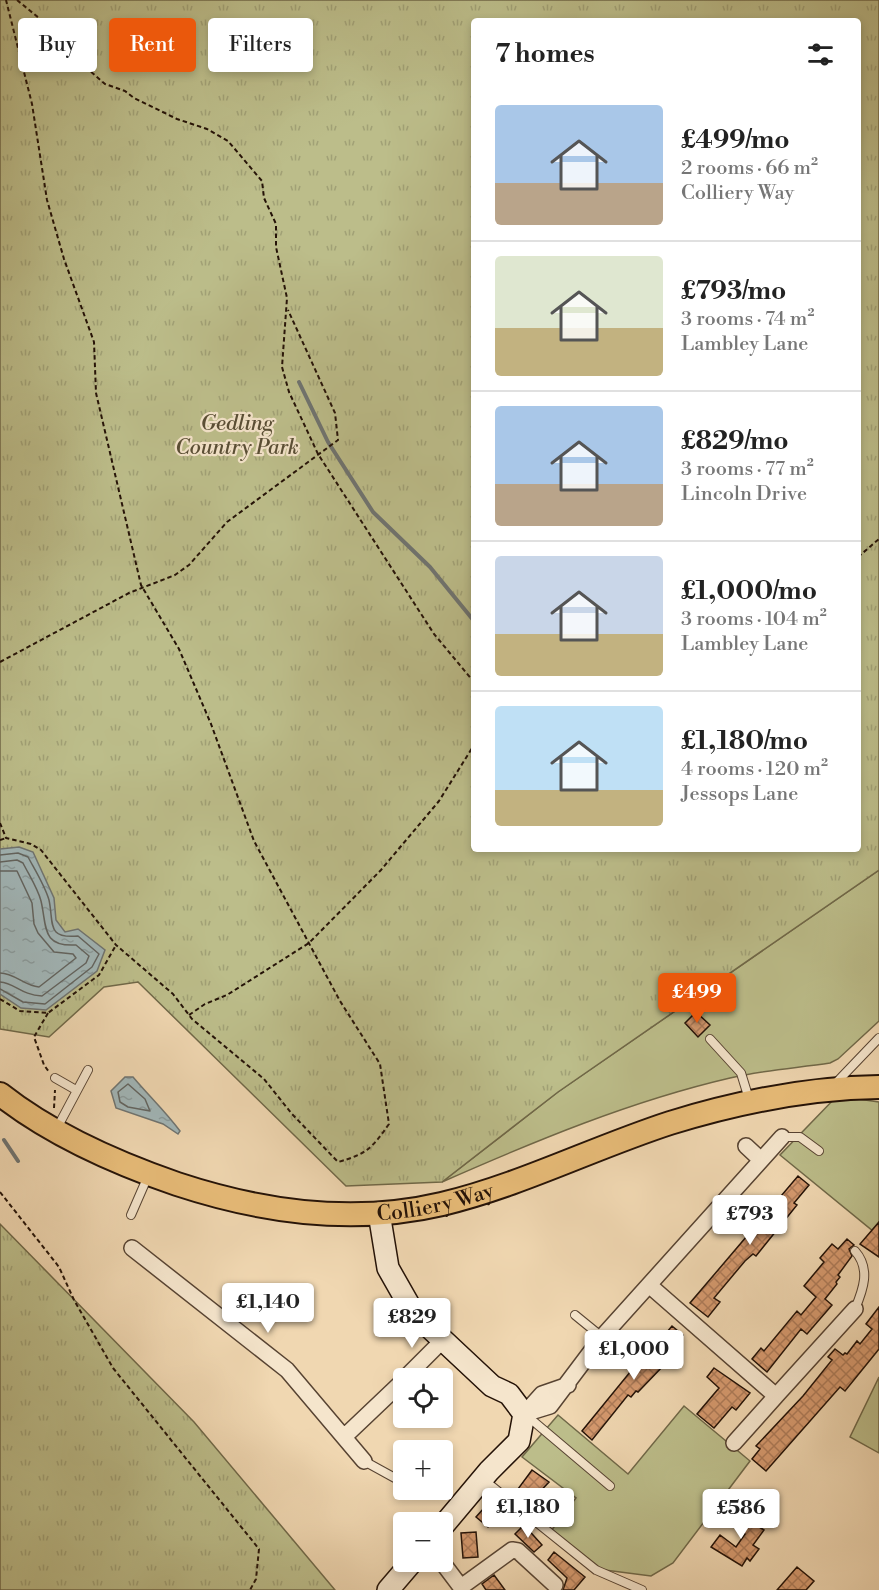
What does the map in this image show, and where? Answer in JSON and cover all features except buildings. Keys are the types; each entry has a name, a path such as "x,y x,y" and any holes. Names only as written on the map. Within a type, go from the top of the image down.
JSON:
{"main road":[{"name":"Colliery Way","path":"2,1099 52,1122 93,1151 149,1174 225,1200 267,1209 325,1214 379,1213 441,1204 529,1178 669,1124 750,1101 831,1088 879,1086"}],"street":[{"path":"453,1514 503,1457 507,1435 525,1414 550,1406 602,1337 782,1137"},
{"path":"746,1146 761,1160"},
{"path":"379,1213 384,1248 393,1279 413,1312 492,1386 509,1394 525,1414"},
{"path":"132,1248 286,1370 364,1461"},
{"path":"649,1285 776,1396"},
{"path":"734,1443 776,1396 852,1320"},
{"path":"415,1368 442,1341"},
{"path":"344,1437 393,1390"},
{"path":"449,1572 462,1589 488,1569 506,1551 512,1550 518,1551 550,1575"},
{"path":"387,1590 403,1572"}],"lane":[{"path":"831,1088 879,1038"},
{"path":"710,1039 741,1073 750,1101"},
{"path":"52,1122 88,1070"},
{"path":"55,1078 76,1090"},
{"path":"782,1137 800,1137 819,1151"},
{"path":"131,1215 149,1174"},
{"path":"852,1320 865,1272 862,1259 855,1251"},
{"path":"575,1315 602,1337"},
{"path":"525,1414 610,1486"},
{"path":"364,1461 393,1477"},
{"path":"483,1479 596,1570 642,1590"}],"path":[{"path":"0,840 6,838 32,844 41,850 116,945 173,994 189,1015 264,1079 292,1114 338,1162 362,1155 389,1124 380,1064 309,943 254,841 211,724 179,649 143,588 130,543 96,393 94,342 64,258 47,200 32,104 6,0"},
{"path":"0,662 129,593 175,575 189,565 226,522 338,440 335,413 295,331 287,307 276,247 276,224 264,198 262,181 228,141 207,129 177,119 134,98 125,91 105,84 81,63 65,36 56,32 17,0"},
{"path":"287,307 282,367 289,392 318,454 434,634 471,678"},
{"path":"861,554 879,539"},
{"path":"189,1015 205,1004 227,995 309,943 381,870 432,810 471,750"},
{"path":"0,823 6,838"},
{"path":"52,1122 55,1107 55,1078 44,1065 34,1037 48,1013 99,975 116,945"},
{"path":"0,999 20,1011 48,1013"},
{"path":"0,1191 59,1267 74,1300 113,1368 259,1549 256,1579 250,1590"}],"green space":[{"name":"Gedling Country Park","path":"0,0 879,0 879,870 558,1092 442,1182 346,1186 138,982 104,987 49,1037 0,1029"},
{"path":"879,870 879,1021 838,1059 830,1063 742,1075 656,1098 548,1137 442,1182 558,1092"},
{"path":"837,1096 879,1102 879,1236 780,1155"},
{"path":"0,1224 194,1422 335,1590 0,1590"},
{"path":"879,1377 879,1453 850,1437"},
{"path":"684,1406 750,1461 673,1563 651,1576 597,1569 551,1531 576,1498 522,1457 558,1415 628,1474"}],"water":[{"path":"19,847 33,852 54,898 56,920 65,932 78,929 105,950 97,971 46,1010 21,1008 0,994 0,849"},
{"path":"125,1077 133,1077 180,1131 178,1134 163,1124 116,1108 111,1091"}],"waterway":[{"path":"299,382 328,442 373,512 430,567 471,617"},
{"path":"4,1140 18,1161"}]}
